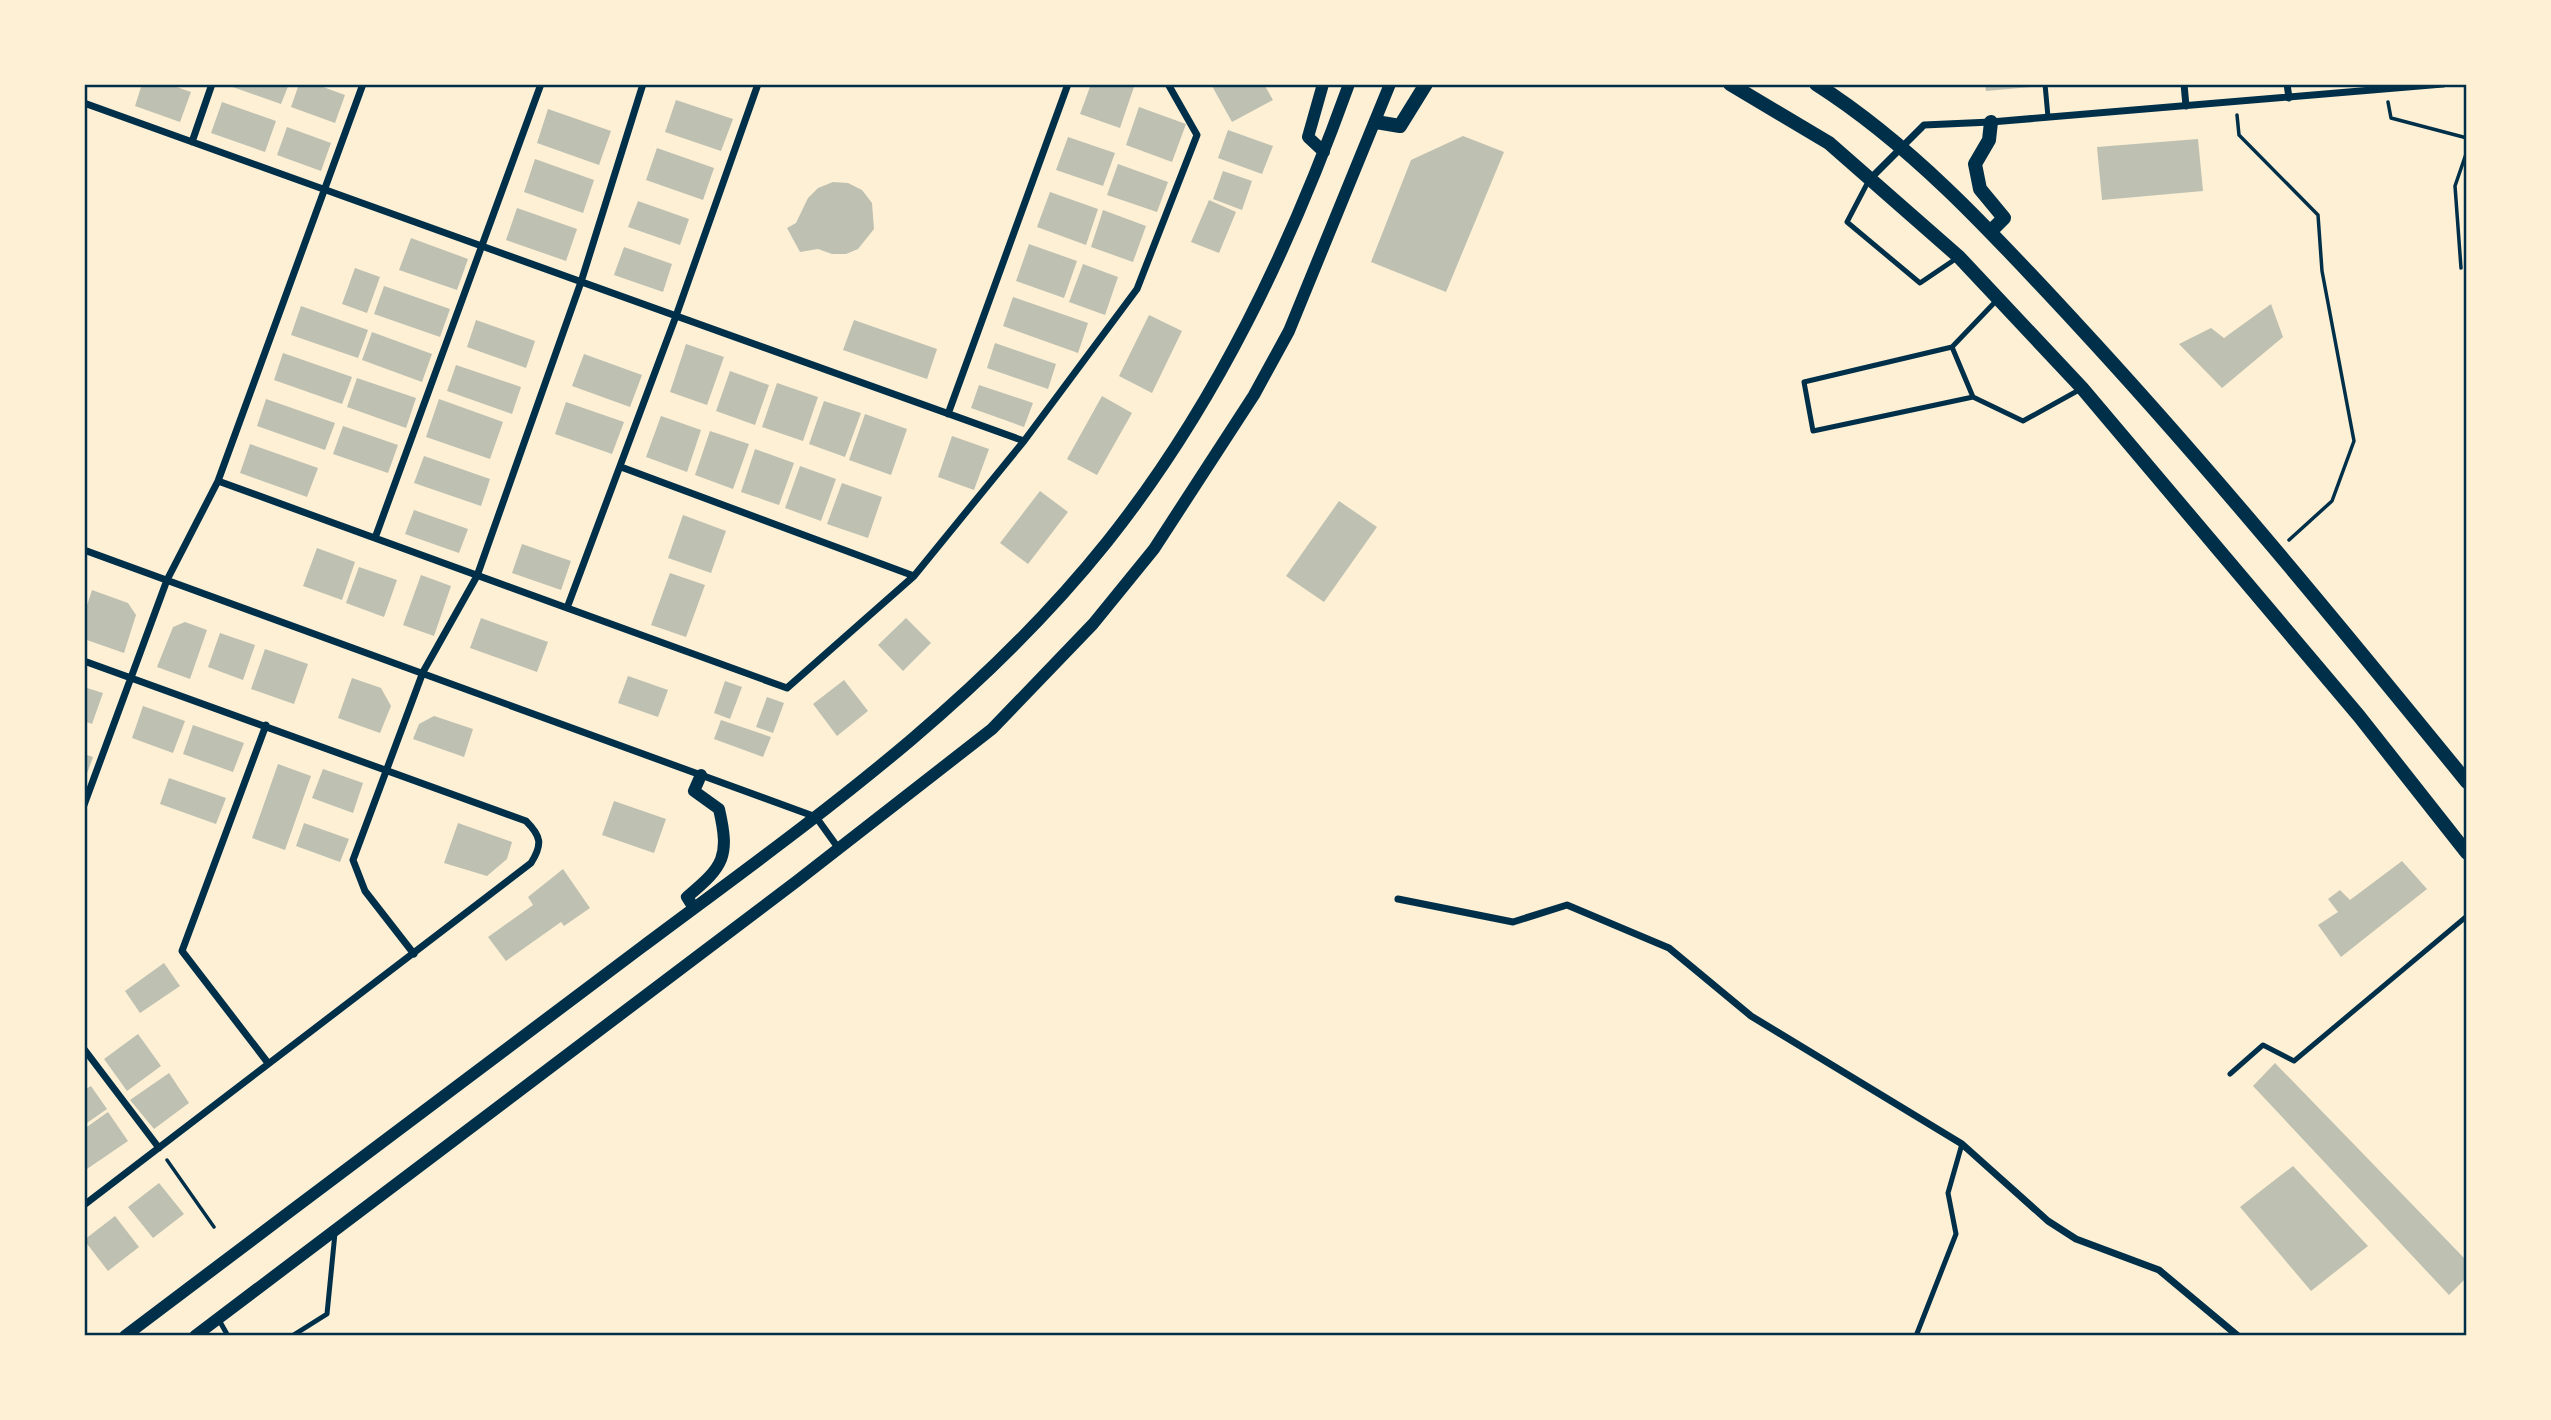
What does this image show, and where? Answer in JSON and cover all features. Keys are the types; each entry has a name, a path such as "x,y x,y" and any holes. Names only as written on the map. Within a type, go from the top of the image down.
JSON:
{"main road":[{"path":"1376,122 1399,126 1426,84"},
{"path":"1730,84 1829,144 1959,257 2082,388 2359,716 2467,853"},
{"path":"1816,84 1900,149 1991,231 2198,457 2467,782"},
{"path":"1991,122 1989,140 1975,164 1980,190 2004,218 1991,231"}],"street":[{"path":"192,142 212,84"},
{"path":"84,805 167,580 218,481 363,84"},
{"path":"375,538 541,84"},
{"path":"414,954 365,891 353,860 424,672 477,576 581,282 643,84"},
{"path":"567,608 621,467 758,84"},
{"path":"948,414 1068,84"},
{"path":"218,481 787,688 914,576 1024,441 1138,289 1197,135 1168,84"},
{"path":"1323,84 1308,137 1324,152"},
{"path":"125,1336 816,817 929,728 1000,662 1109,540 1204,401 1270,281 1324,152 1349,84"},
{"path":"195,1336 335,1233 992,729 1093,624 1154,549 1254,395 1289,331 1390,84"},
{"path":"2184,84 2186,106"},
{"path":"2287,84 2289,98"},
{"path":"1871,178 1924,125 1991,122 2444,84"},
{"path":"84,103 1024,441"},
{"path":"621,467 914,576"},
{"path":"84,550 816,817 839,849"},
{"path":"84,661 526,821 539,835 540,849 531,863 84,1205"},
{"path":"266,726 181,951 268,1063"},
{"path":"694,908 687,897 714,875 727,842 719,809 694,791 701,775"},
{"path":"1398,900 1513,922 1567,905 1669,948 1751,1016 1962,1144 2048,1221 2076,1239 2160,1270 2238,1336"},
{"path":"84,1049 159,1148"}],"lane":[{"path":"2045,84 2048,117"},
{"path":"1871,178 1847,222 1920,283 1959,257"},
{"path":"1998,299 1952,347 1804,382 1813,431 1973,397 2022,421 2082,388"},
{"path":"1952,347 1973,397"},
{"path":"2230,1074 2263,1045 2294,1061 2467,916"},
{"path":"1916,1336 1956,1234 1948,1194 1962,1144"},
{"path":"292,1336 327,1314 335,1233"},
{"path":"219,1320 228,1336"}],"path":[{"path":"2386,89 2391,118 2467,138"},
{"path":"2236,102 2239,135 2318,215 2322,271 2354,441 2332,501 2277,551"},
{"path":"2461,268 2455,186 2467,151"},
{"path":"159,1148 214,1227"}],"building":[{"path":"142,84 168,84 191,92 180,122 135,106"},
{"path":"224,84 289,84 281,104"},
{"path":"299,84 315,84 345,95 335,123 291,107"},
{"path":"1091,84 1135,84 1120,128 1080,114"},
{"path":"1264,84 1273,100 1232,122 1212,86"},
{"path":"1985,84 2043,84 2044,86 1986,91"},
{"path":"676,100 733,119 721,151 665,132"},
{"path":"222,102 276,121 265,152 211,133"},
{"path":"1139,107 1186,124 1172,162 1126,145"},
{"path":"548,109 611,131 599,165 537,143"},
{"path":"287,127 331,143 321,171 277,155"},
{"path":"1228,130 1273,146 1262,174 1218,158"},
{"path":"1463,136 1504,152 1446,292 1371,262 1411,160"},
{"path":"1068,137 1115,153 1103,186 1056,170"},
{"path":"2198,139 2203,191 2102,200 2097,147"},
{"path":"657,148 714,168 703,200 646,180"},
{"path":"535,159 594,180 583,213 524,192"},
{"path":"1118,164 1168,182 1157,212 1107,195"},
{"path":"1223,171 1252,181 1242,210 1213,199"},
{"path":"833,182 848,183 862,190 872,203 874,229 858,249 846,254 832,254 818,249 800,252 787,228 796,223 808,198 818,188"},
{"path":"1050,192 1098,209 1086,245 1037,227"},
{"path":"1209,200 1236,212 1219,253 1191,242"},
{"path":"638,201 689,219 680,245 628,227"},
{"path":"517,208 577,229 566,261 506,240"},
{"path":"1103,210 1146,226 1133,262 1091,247"},
{"path":"411,238 468,259 457,290 399,270"},
{"path":"1029,244 1077,261 1064,298 1016,281"},
{"path":"624,247 672,264 663,292 614,275"},
{"path":"1083,264 1118,277 1105,315 1069,302"},
{"path":"355,268 380,277 367,313 342,304"},
{"path":"384,286 450,309 440,337 374,314"},
{"path":"1013,297 1088,323 1078,353 1003,326"},
{"path":"2271,304 2283,337 2222,388 2179,344 2211,328 2224,338"},
{"path":"301,306 368,330 358,358 291,335"},
{"path":"1149,315 1182,331 1152,393 1119,376"},
{"path":"476,320 535,341 526,368 467,347"},
{"path":"854,320 937,349 927,379 843,350"},
{"path":"372,332 432,354 422,382 362,360"},
{"path":"995,343 1056,364 1048,389 987,368"},
{"path":"686,344 724,357 707,405 670,392"},
{"path":"283,353 352,377 342,404 274,380"},
{"path":"584,354 642,375 630,407 572,386"},
{"path":"456,365 521,387 512,414 447,391"},
{"path":"730,371 769,385 755,425 716,411"},
{"path":"357,378 416,398 406,428 347,407"},
{"path":"777,383 818,397 803,441 762,427"},
{"path":"979,385 1033,403 1024,427 971,408"},
{"path":"1102,396 1132,413 1097,475 1067,459"},
{"path":"266,399 335,423 325,450 257,426"},
{"path":"439,399 503,422 490,459 426,437"},
{"path":"824,401 861,413 845,457 809,444"},
{"path":"566,402 624,422 612,454 555,434"},
{"path":"865,414 907,429 891,475 849,460"},
{"path":"661,416 701,430 687,472 646,457"},
{"path":"343,426 398,445 388,473 333,454"},
{"path":"710,431 749,444 733,489 695,475"},
{"path":"952,436 989,449 974,490 938,477"},
{"path":"250,444 318,468 307,497 240,473"},
{"path":"755,449 794,463 779,505 741,492"},
{"path":"424,456 490,479 481,506 414,483"},
{"path":"800,466 836,479 821,521 785,508"},
{"path":"842,483 882,497 868,538 827,524"},
{"path":"1040,491 1068,512 1028,564 1000,543"},
{"path":"1339,501 1377,527 1324,602 1286,576"},
{"path":"414,510 468,529 459,553 405,534"},
{"path":"683,515 726,531 711,573 668,558"},
{"path":"522,544 571,561 561,590 512,573"},
{"path":"317,548 355,562 342,600 303,586"},
{"path":"359,567 397,580 384,617 346,603"},
{"path":"670,573 705,585 686,637 651,625"},
{"path":"421,575 451,586 434,636 403,625"},
{"path":"92,590 128,603 136,615 124,653 84,639 84,614"},
{"path":"481,618 548,642 537,672 470,648"},
{"path":"906,618 931,643 903,671 878,645"},
{"path":"185,622 207,630 190,679 157,667 173,627"},
{"path":"220,633 255,645 243,680 208,667"},
{"path":"265,649 308,664 294,704 251,689"},
{"path":"628,676 668,690 658,717 618,703"},
{"path":"352,678 381,688 391,706 380,733 338,718"},
{"path":"844,680 868,711 837,736 813,704"},
{"path":"725,681 742,687 730,719 714,713"},
{"path":"84,687 103,693 92,724 84,721"},
{"path":"767,697 784,703 773,733 756,727"},
{"path":"143,706 185,721 173,753 132,738"},
{"path":"434,716 473,729 464,757 413,739 419,724"},
{"path":"721,720 771,737 763,757 714,739"},
{"path":"193,725 244,743 233,772 183,754"},
{"path":"84,754 93,757 84,782"},
{"path":"278,764 311,776 285,850 252,838"},
{"path":"323,769 363,783 353,813 312,798"},
{"path":"169,778 226,798 216,824 160,804"},
{"path":"614,801 666,819 654,853 602,835"},
{"path":"304,823 349,839 340,862 296,846"},
{"path":"458,823 512,842 507,859 487,876 444,863"},
{"path":"2402,861 2427,889 2341,957 2318,925 2338,912 2328,899 2340,890 2350,900"},
{"path":"563,869 590,908 564,926 561,922 506,961 488,937 533,905 528,897"},
{"path":"164,963 180,986 140,1013 125,991"},
{"path":"138,1034 161,1066 127,1091 104,1059"},
{"path":"2275,1063 2467,1261 2467,1277 2449,1295 2253,1086"},
{"path":"169,1073 189,1103 154,1129 130,1100"},
{"path":"91,1086 107,1109 84,1125 84,1090"},
{"path":"108,1112 128,1141 84,1171 84,1129"},
{"path":"2293,1166 2368,1246 2311,1291 2240,1207"},
{"path":"159,1183 184,1214 153,1238 128,1207"},
{"path":"115,1216 139,1247 108,1271 84,1240"}]}
